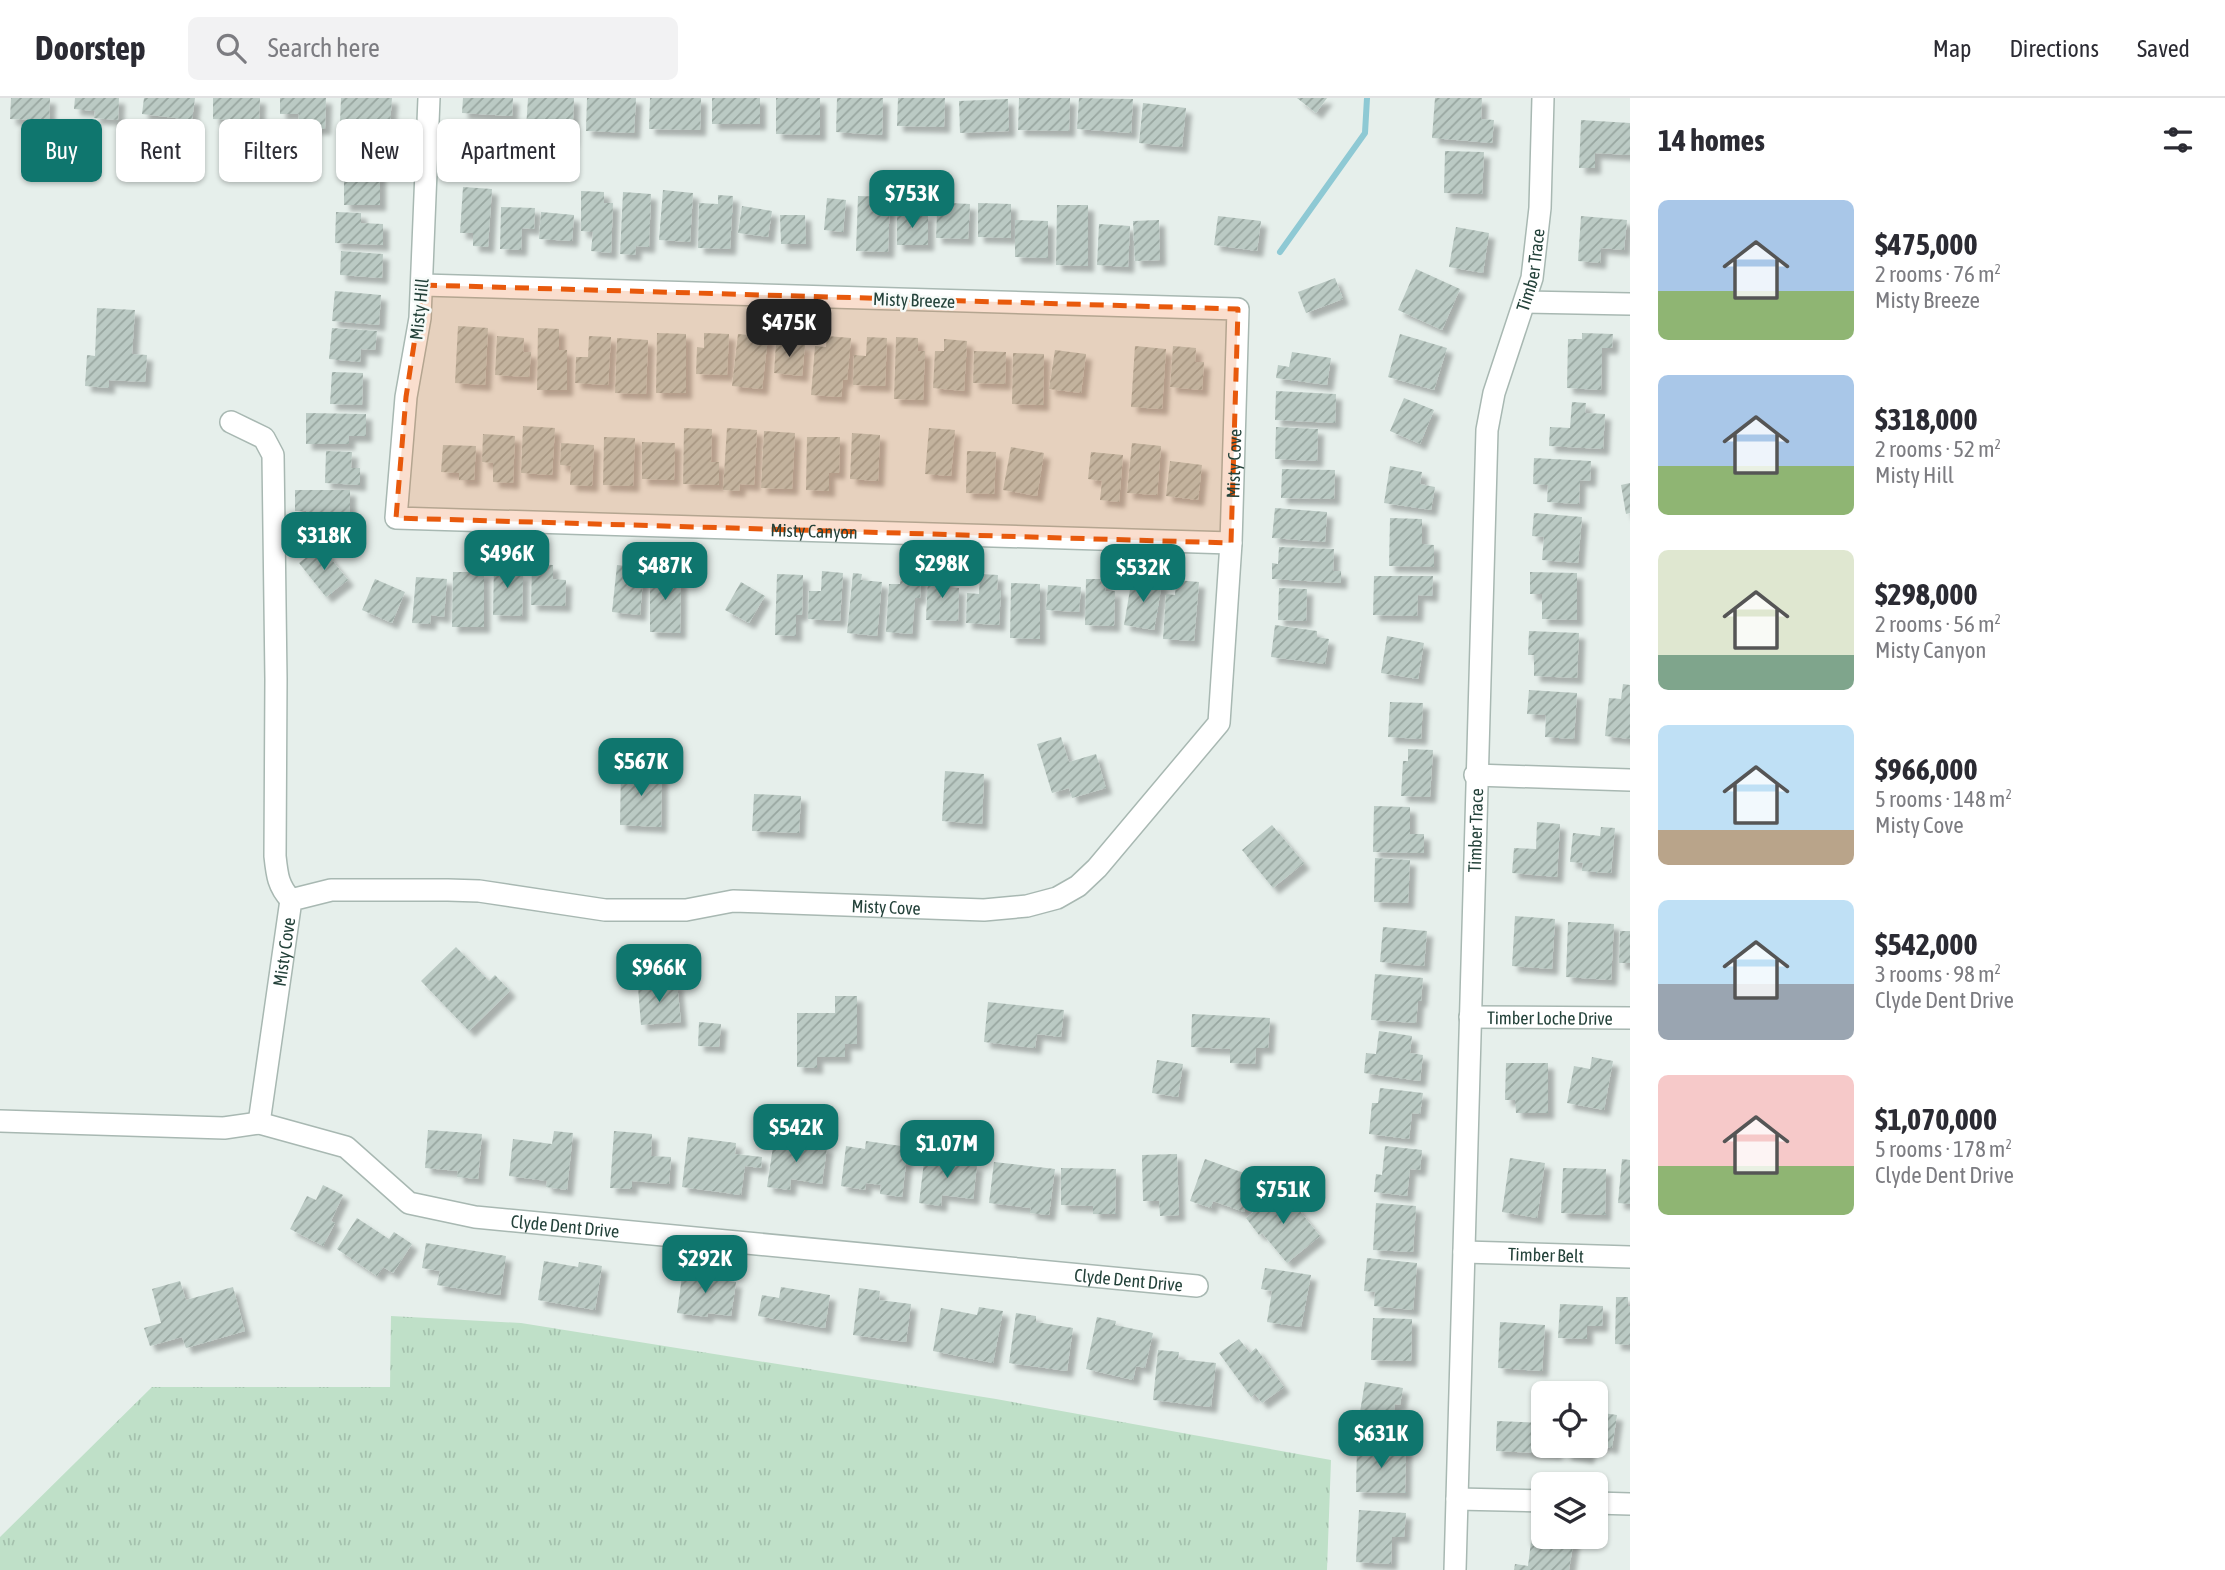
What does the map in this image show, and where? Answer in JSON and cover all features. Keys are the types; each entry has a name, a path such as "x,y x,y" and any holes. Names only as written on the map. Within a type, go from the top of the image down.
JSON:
{"street":[{"name":"Misty Hill","path":"397,518 406,397 420,318 429,98"},
{"name":"Timber Trace","path":"1455,1570 1475,775 1487,430 1494,393 1532,278 1540,208 1543,98"},
{"name":"Misty Breeze","path":"422,285 1238,309"},
{"path":"1525,302 1630,304"},
{"name":"Misty Cove","path":"260,1123 291,900 331,890 448,890 479,891 605,910 686,910 733,901 984,910 1027,906 1057,898 1078,886 1097,868 1219,723 1231,543 1238,309"},
{"path":"231,422 264,438 273,455 275,856 277,882 291,900"},
{"name":"Misty Canyon","path":"397,518 1231,543"},
{"path":"1475,775 1630,780"},
{"name":"Timber Loche Drive","path":"1470,1017 1630,1018"},
{"name":"Clyde Dent Drive","path":"0,1121 224,1128 260,1123 346,1147 409,1203 475,1217 1196,1286"},
{"name":"Timber Belt","path":"1464,1252 1630,1257"},
{"path":"1457,1499 1531,1501"},
{"path":"1608,1503 1630,1504"}],"highlighted area":[{"path":"423,285 1238,309 1231,543 396,518 406,397"}],"green space":[{"path":"391,1316 521,1323 996,1399 1331,1460 1327,1570 0,1570 0,1537 152,1387 390,1387"}],"building":[{"path":"11,98 50,98 49,119 10,119"},
{"path":"75,98 119,98 116,120 94,118 95,111 74,109"},
{"path":"144,98 195,98 192,119 142,114"},
{"path":"213,98 260,98 259,119 213,119"},
{"path":"280,98 326,98 325,129 322,129 322,119 299,119 299,114 280,114"},
{"path":"341,98 392,98 390,119 340,119"},
{"path":"463,98 513,98 512,116 462,113"},
{"path":"528,98 574,98 573,119 527,119"},
{"path":"587,98 636,98 634,133 586,131"},
{"path":"650,98 701,98 700,130 649,129"},
{"path":"712,98 760,98 760,124 712,124"},
{"path":"776,98 820,98 820,135 776,134"},
{"path":"837,98 883,98 882,135 836,132"},
{"path":"898,98 945,98 944,127 897,126"},
{"path":"1019,98 1070,98 1069,131 1018,130"},
{"path":"1079,98 1133,99 1131,133 1077,129"},
{"path":"1297,98 1327,98 1316,113"},
{"path":"1435,98 1482,98 1481,119 1494,120 1492,143 1432,138"},
{"path":"1008,99 1009,131 960,133 959,101"},
{"path":"1143,103 1186,108 1182,147 1139,143"},
{"path":"1581,120 1630,123 1630,155 1595,153 1595,168 1579,168"},
{"path":"1445,151 1484,152 1482,194 1444,193"},
{"path":"344,182 380,182 380,205 344,205"},
{"path":"463,187 492,189 488,247 473,246 473,233 460,233"},
{"path":"663,190 693,193 690,242 659,240"},
{"path":"581,191 604,192 604,203 613,203 611,253 591,251 593,232 581,231"},
{"path":"623,192 651,194 649,247 636,246 635,255 620,254"},
{"path":"718,195 733,196 730,249 698,248 699,203 718,204"},
{"path":"858,196 890,197 888,252 856,251"},
{"path":"827,198 846,200 843,232 824,230"},
{"path":"950,203 970,204 968,239 936,238 937,212 949,213"},
{"path":"978,203 1011,204 1011,238 978,237"},
{"path":"1057,205 1088,205 1088,266 1056,265"},
{"path":"742,206 772,211 768,237 738,233"},
{"path":"501,207 535,208 534,229 522,228 521,250 500,249"},
{"path":"336,212 361,213 361,223 383,224 383,245 335,243"},
{"path":"541,212 574,215 572,241 539,239"},
{"path":"897,214 928,214 928,245 897,245"},
{"path":"780,215 805,215 806,244 781,244"},
{"path":"1218,216 1261,221 1257,251 1214,245"},
{"path":"1581,216 1627,220 1624,250 1601,248 1600,263 1578,261"},
{"path":"1015,220 1048,221 1048,258 1015,257"},
{"path":"1159,220 1160,260 1135,261 1133,221"},
{"path":"1099,224 1130,226 1128,267 1097,265"},
{"path":"1456,227 1489,233 1483,273 1449,267"},
{"path":"341,251 383,254 382,278 340,275"},
{"path":"1416,269 1460,289 1442,330 1398,310"},
{"path":"1335,278 1343,299 1306,313 1298,292"},
{"path":"335,291 381,295 379,325 332,321"},
{"path":"97,308 135,310 132,354 147,355 145,382 109,380 109,388 85,386 87,355 95,356"},
{"path":"458,326 488,328 485,385 455,383"},
{"path":"332,328 377,331 375,350 361,349 360,362 329,359"},
{"path":"538,328 559,329 559,350 567,350 567,390 537,390"},
{"path":"657,333 686,334 686,393 656,393"},
{"path":"704,333 729,334 727,375 696,374 697,347 704,348"},
{"path":"1582,333 1613,334 1612,348 1602,348 1601,390 1567,388 1568,339 1582,339"},
{"path":"738,334 768,337 762,389 732,386"},
{"path":"1400,334 1447,348 1434,390 1388,377"},
{"path":"497,336 524,338 523,352 531,352 529,377 495,375"},
{"path":"589,336 611,337 608,385 575,383 576,357 588,357"},
{"path":"827,336 851,338 847,380 843,380 841,397 811,395 815,346 826,347"},
{"path":"867,337 887,338 885,386 853,385 854,355 866,356"},
{"path":"896,337 918,338 918,351 925,351 923,400 894,399"},
{"path":"617,338 648,340 646,394 615,393"},
{"path":"944,339 967,341 964,391 933,388 935,351 944,351"},
{"path":"776,342 805,345 802,376 774,373"},
{"path":"1135,346 1166,349 1162,409 1131,407"},
{"path":"1173,346 1196,348 1195,362 1204,362 1202,390 1170,387"},
{"path":"1055,350 1086,354 1081,393 1049,389"},
{"path":"974,351 1006,352 1005,384 973,383"},
{"path":"1292,352 1331,358 1327,385 1276,378 1278,365 1289,367"},
{"path":"1013,353 1044,354 1043,405 1012,404"},
{"path":"332,372 363,373 362,405 330,404"},
{"path":"1276,391 1336,394 1335,423 1275,420"},
{"path":"1404,398 1434,410 1420,444 1390,431"},
{"path":"1572,402 1586,403 1585,413 1605,414 1603,449 1549,446 1550,427 1570,428"},
{"path":"306,413 366,414 366,436 349,436 349,444 306,444"},
{"path":"523,426 555,428 552,475 521,473"},
{"path":"1276,427 1318,429 1317,461 1275,459"},
{"path":"684,428 712,429 711,462 719,462 719,485 683,484"},
{"path":"727,428 757,430 754,485 740,484 739,491 723,490"},
{"path":"929,428 955,430 951,476 925,474"},
{"path":"764,431 795,433 792,489 761,488"},
{"path":"852,433 880,435 878,481 850,479"},
{"path":"483,434 515,436 513,483 493,482 493,463 482,462"},
{"path":"604,437 635,438 633,486 603,485"},
{"path":"807,437 840,437 839,473 829,473 829,491 806,490"},
{"path":"642,442 675,443 674,480 642,479"},
{"path":"561,443 594,445 592,486 570,485 571,466 560,465"},
{"path":"1132,443 1161,446 1157,495 1127,493"},
{"path":"443,445 476,446 474,480 459,480 459,473 441,472"},
{"path":"1011,447 1044,453 1037,496 1003,490"},
{"path":"326,451 352,452 351,468 360,468 360,485 325,483"},
{"path":"967,451 996,452 994,494 966,493"},
{"path":"1091,452 1123,455 1119,502 1100,500 1102,481 1088,479"},
{"path":"1534,458 1591,461 1590,481 1580,480 1579,504 1547,502 1548,485 1533,484"},
{"path":"1170,461 1202,465 1198,500 1166,496"},
{"path":"1390,466 1422,472 1420,484 1435,487 1431,510 1384,503"},
{"path":"1282,469 1335,470 1334,499 1281,498"},
{"path":"1630,483 1630,513 1626,514 1621,485"},
{"path":"295,490 350,490 350,512 331,512 332,524 306,524 306,511 295,511"},
{"path":"1275,508 1327,512 1325,542 1272,538"},
{"path":"1534,513 1582,517 1578,563 1542,560 1544,537 1532,536"},
{"path":"1390,518 1422,519 1422,544 1434,545 1434,567 1389,566"},
{"path":"321,546 348,580 326,597 299,563"},
{"path":"1279,547 1334,549 1333,571 1341,571 1341,583 1272,579 1272,563 1278,564"},
{"path":"494,561 516,562 515,574 523,574 522,616 493,615"},
{"path":"532,564 553,565 553,579 566,580 565,606 531,605"},
{"path":"617,565 644,568 640,615 612,612"},
{"path":"822,571 843,573 840,621 808,619 809,591 821,591"},
{"path":"453,572 484,572 484,627 452,627"},
{"path":"650,572 681,572 680,633 650,632"},
{"path":"1530,572 1577,573 1577,620 1542,619 1542,594 1530,594"},
{"path":"853,573 862,574 861,580 882,582 877,636 847,633"},
{"path":"777,574 803,575 802,615 796,615 796,636 775,635"},
{"path":"901,574 921,575 920,598 915,598 912,634 886,632 889,584 900,584"},
{"path":"928,574 947,575 947,587 959,588 958,621 926,620"},
{"path":"980,574 998,575 997,590 1001,590 999,625 966,623 967,593 979,594"},
{"path":"1374,576 1433,576 1432,596 1418,595 1417,616 1373,615"},
{"path":"416,577 447,579 444,617 431,615 430,624 412,623"},
{"path":"1132,578 1162,583 1154,630 1124,625"},
{"path":"375,579 405,592 392,623 362,610"},
{"path":"1086,579 1106,579 1105,591 1115,591 1114,626 1085,625"},
{"path":"1176,580 1199,582 1194,641 1163,639 1166,594 1175,595"},
{"path":"741,582 765,596 749,623 725,610"},
{"path":"1011,583 1040,584 1040,639 1010,638"},
{"path":"1048,585 1081,587 1079,612 1046,610"},
{"path":"1279,588 1307,589 1306,621 1278,620"},
{"path":"1275,625 1317,631 1317,637 1329,639 1325,664 1271,657"},
{"path":"1529,631 1579,633 1577,678 1534,676 1534,655 1528,655"},
{"path":"1387,636 1424,643 1418,679 1381,673"},
{"path":"1623,684 1630,685 1630,739 1605,736 1609,698 1621,699"},
{"path":"1529,690 1577,693 1574,739 1545,737 1546,715 1527,714"},
{"path":"1390,702 1423,703 1421,739 1388,737"},
{"path":"1061,737 1069,762 1096,754 1106,788 1072,798 1069,788 1052,793 1037,744"},
{"path":"1408,749 1433,750 1430,797 1401,796 1403,761 1408,761"},
{"path":"621,769 662,771 661,827 620,825"},
{"path":"945,771 984,774 982,824 942,821"},
{"path":"754,794 801,796 799,833 752,831"},
{"path":"1374,806 1410,807 1410,834 1424,834 1424,853 1373,852"},
{"path":"1537,822 1560,824 1557,877 1512,873 1514,848 1536,849"},
{"path":"1272,825 1304,863 1273,888 1242,850"},
{"path":"1601,827 1615,828 1611,873 1582,871 1583,863 1570,862 1573,833 1600,836"},
{"path":"1375,858 1410,860 1408,903 1374,902"},
{"path":"1515,916 1555,919 1552,969 1512,966"},
{"path":"1568,922 1614,924 1611,980 1566,977"},
{"path":"1383,927 1427,931 1424,966 1380,962"},
{"path":"1620,931 1630,931 1630,963 1619,963"},
{"path":"456,947 489,981 495,975 510,991 469,1031 421,981"},
{"path":"1375,974 1423,978 1416,1023 1371,1020"},
{"path":"677,983 681,1022 641,1025 638,987"},
{"path":"835,996 857,996 857,1044 845,1044 845,1057 817,1057 817,1068 797,1067 797,1013 835,1013"},
{"path":"988,1002 1064,1010 1061,1037 1037,1034 1035,1048 984,1042"},
{"path":"1192,1014 1270,1018 1268,1048 1256,1048 1255,1064 1230,1063 1230,1049 1191,1047"},
{"path":"699,1022 721,1024 719,1047 698,1046"},
{"path":"1379,1031 1412,1036 1410,1053 1423,1055 1420,1081 1364,1073 1366,1053 1376,1054"},
{"path":"1592,1057 1613,1061 1604,1110 1567,1103 1574,1066 1590,1069"},
{"path":"1157,1060 1183,1064 1178,1097 1152,1093"},
{"path":"1506,1063 1548,1063 1548,1113 1516,1113 1515,1100 1505,1100"},
{"path":"1380,1088 1423,1093 1420,1114 1412,1113 1409,1139 1369,1134 1372,1103 1378,1103"},
{"path":"428,1130 482,1134 478,1179 457,1177 458,1171 425,1168"},
{"path":"554,1131 573,1133 567,1190 546,1187 547,1181 509,1176 513,1139 552,1144"},
{"path":"614,1131 652,1134 651,1156 671,1157 669,1184 632,1181 632,1189 610,1188"},
{"path":"688,1137 736,1143 735,1154 762,1157 761,1168 745,1166 741,1195 682,1187"},
{"path":"774,1140 827,1147 822,1184 791,1179 790,1190 767,1187"},
{"path":"866,1141 908,1147 902,1197 880,1194 881,1185 866,1183 865,1190 841,1186 846,1146 865,1149"},
{"path":"1385,1146 1422,1150 1420,1170 1410,1169 1407,1196 1374,1192 1376,1174 1382,1175"},
{"path":"1177,1154 1179,1215 1160,1216 1159,1201 1143,1201 1142,1155"},
{"path":"935,1155 953,1157 952,1162 977,1165 973,1199 942,1195 941,1206 919,1203 924,1162 934,1163"},
{"path":"1510,1158 1545,1163 1537,1218 1502,1212"},
{"path":"1205,1159 1255,1177 1244,1212 1213,1201 1211,1208 1190,1201"},
{"path":"1622,1159 1630,1160 1630,1204 1618,1203"},
{"path":"994,1162 1055,1169 1049,1215 1030,1213 1031,1208 989,1203"},
{"path":"1061,1168 1116,1169 1115,1214 1093,1214 1093,1206 1061,1205"},
{"path":"1563,1168 1606,1169 1605,1215 1561,1213"},
{"path":"323,1185 343,1195 331,1221 335,1223 323,1246 290,1229 307,1196 316,1200"},
{"path":"1282,1189 1320,1236 1287,1263 1246,1218"},
{"path":"1376,1203 1416,1206 1413,1252 1373,1250"},
{"path":"357,1218 389,1239 394,1232 412,1244 393,1273 383,1267 377,1276 337,1249"},
{"path":"426,1243 506,1256 500,1295 437,1285 440,1271 422,1268"},
{"path":"1367,1258 1417,1263 1413,1310 1374,1306 1375,1292 1364,1291"},
{"path":"544,1261 578,1267 579,1262 602,1266 595,1310 538,1300"},
{"path":"1265,1268 1311,1275 1301,1327 1267,1322 1272,1291 1261,1289"},
{"path":"683,1269 704,1272 703,1277 736,1282 731,1316 708,1313 707,1317 677,1313"},
{"path":"180,1281 186,1300 233,1287 245,1331 186,1348 182,1337 150,1346 144,1328 161,1323 152,1289"},
{"path":"781,1287 830,1295 825,1328 758,1316 762,1295 779,1298"},
{"path":"859,1288 880,1291 879,1300 911,1304 906,1342 853,1335"},
{"path":"1616,1297 1628,1297 1630,1345 1615,1344"},
{"path":"1560,1304 1603,1306 1602,1326 1587,1326 1587,1339 1558,1338"},
{"path":"979,1307 1003,1311 993,1363 933,1351 941,1308 977,1315"},
{"path":"1016,1313 1036,1316 1036,1322 1073,1328 1067,1371 1009,1363"},
{"path":"1097,1317 1116,1321 1115,1325 1153,1333 1145,1368 1136,1366 1133,1380 1086,1369"},
{"path":"1373,1318 1412,1319 1411,1361 1371,1360"},
{"path":"1500,1322 1545,1325 1542,1371 1498,1368"},
{"path":"1239,1339 1250,1353 1256,1348 1284,1387 1262,1403 1255,1394 1251,1397 1219,1353"},
{"path":"1158,1350 1179,1352 1178,1359 1216,1363 1211,1407 1153,1400"},
{"path":"1365,1382 1403,1388 1400,1405 1395,1404 1391,1430 1358,1424"},
{"path":"1608,1414 1617,1415 1612,1448 1608,1447"},
{"path":"1497,1421 1531,1422 1531,1453 1496,1451"},
{"path":"1357,1446 1406,1447 1405,1493 1356,1492"},
{"path":"1359,1510 1406,1513 1404,1537 1392,1537 1391,1564 1356,1562"},
{"path":"1531,1541 1531,1549 1572,1549 1569,1570 1514,1570 1515,1564 1528,1566"}],"waterway":[{"path":"1280,252 1365,133 1367,98"}]}
